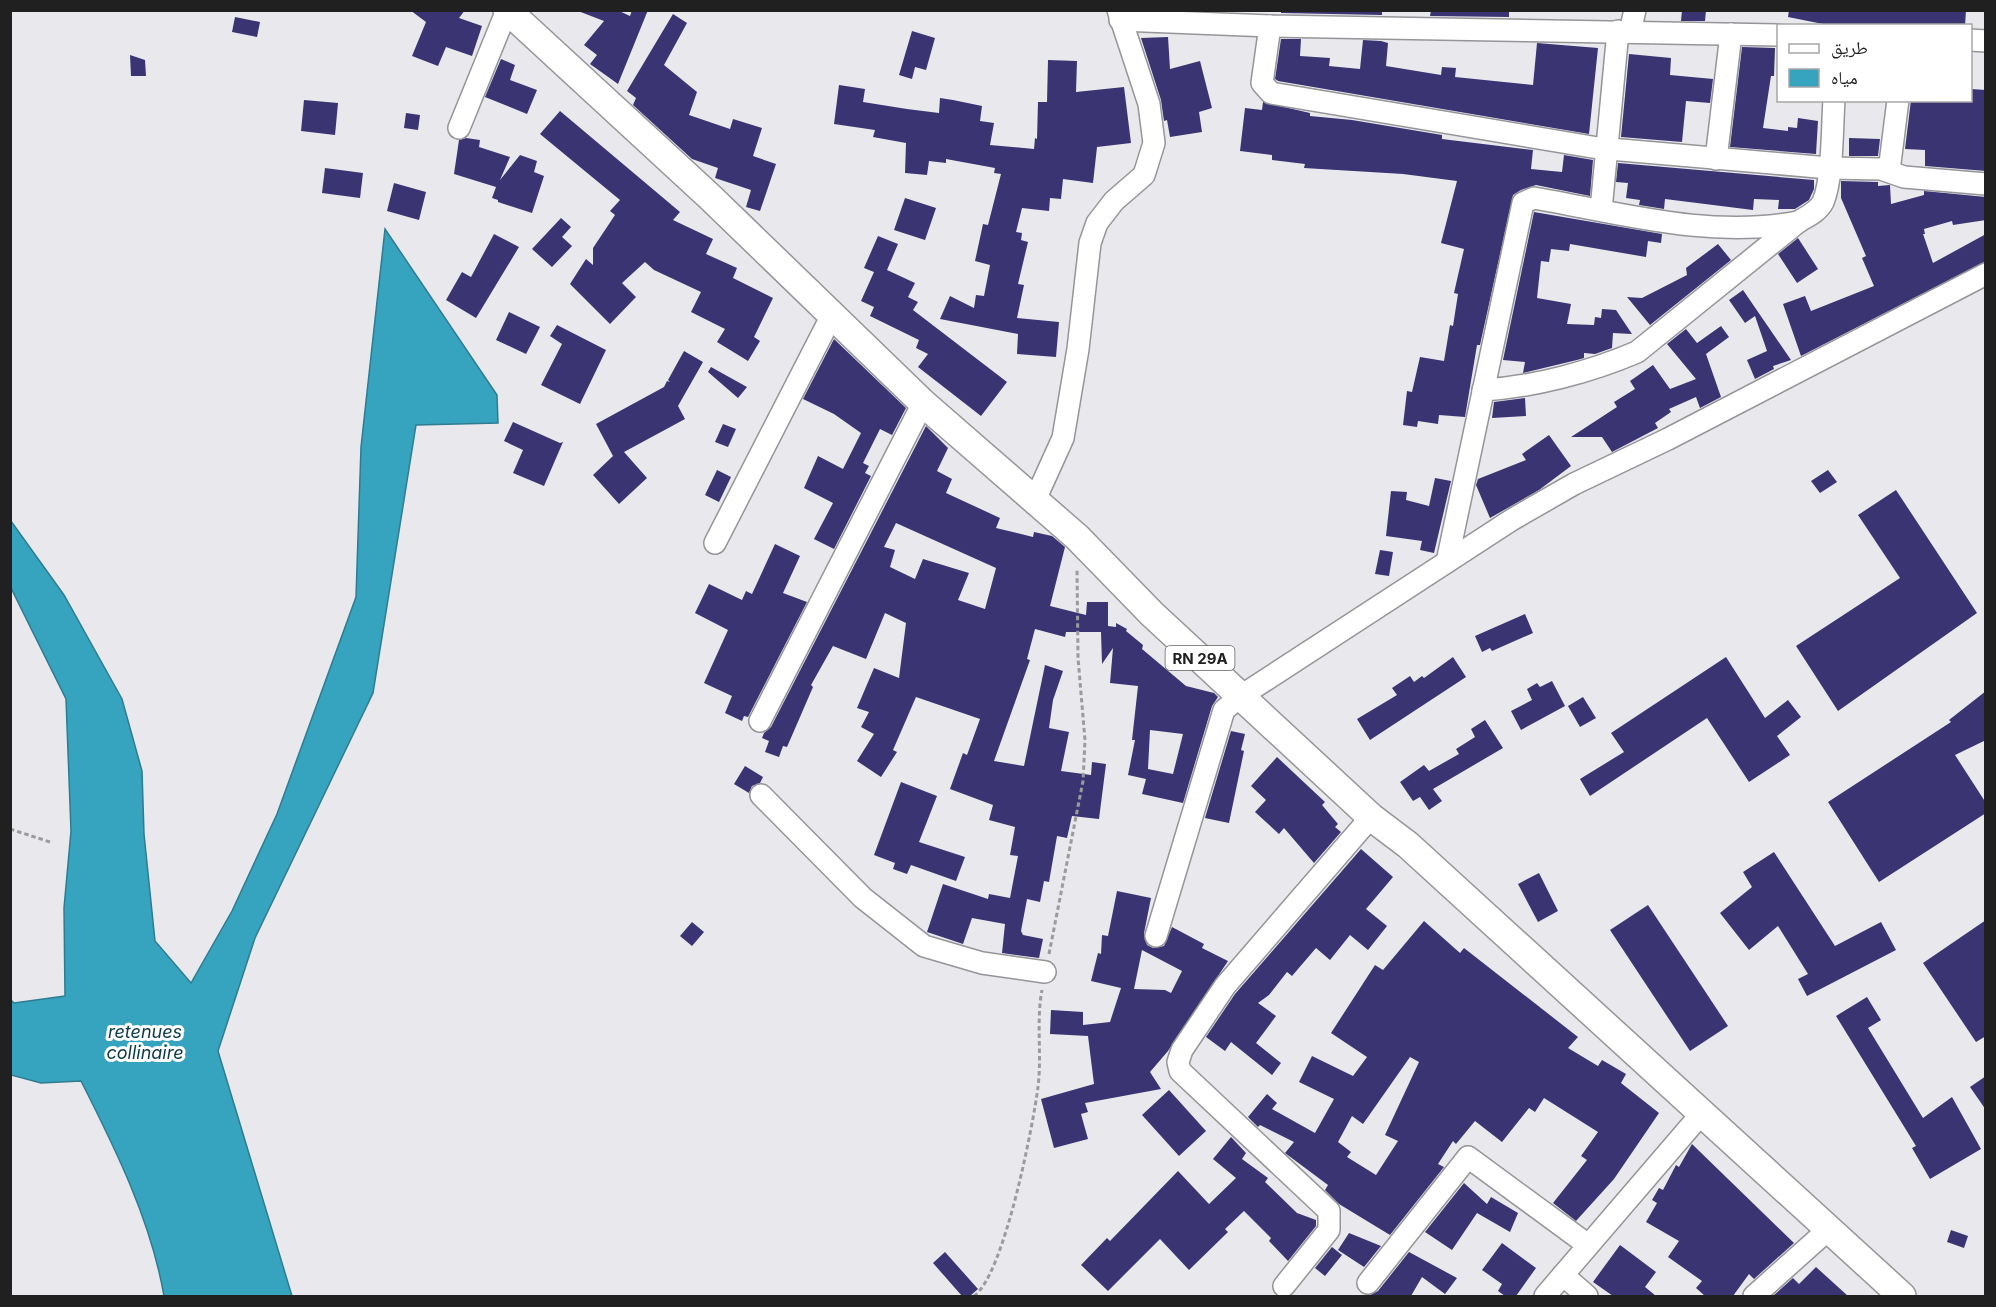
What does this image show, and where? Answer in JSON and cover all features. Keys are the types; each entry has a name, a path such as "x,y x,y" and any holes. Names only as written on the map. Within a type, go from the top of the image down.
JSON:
{"main road":[{"name":"RN 29A","path":"507,10 710,197 923,403 1034,502 1077,537 1152,614 1371,817 1408,845 1902,1296"}],"street":[{"path":"459,128 507,10"},
{"path":"1601,210 1607,149 1624,32 1635,10"},
{"path":"1034,502 1063,438 1078,349 1090,243 1097,223 1114,201 1144,175 1154,143 1149,104 1119,15 1270,26 1777,35"},
{"path":"1270,26 1262,83 1271,93 1607,149 1889,171 1904,177 1986,184"},
{"path":"1716,159 1731,34"},
{"path":"1483,390 1510,388 1550,379 1615,361 1637,352 1798,222 1816,211 1823,202 1829,168 1834,102"},
{"path":"1889,171 1898,102"},
{"path":"1448,562 1523,203 1534,198 1686,225 1770,228 1798,222"},
{"path":"1156,936 1224,710 1241,696 1513,519 1574,484 1668,439 1986,274"},
{"path":"715,543 832,315"},
{"path":"760,722 923,403"},
{"path":"761,795 863,898 924,946 982,963 1045,972"},
{"path":"1284,1286 1329,1230 1329,1211 1180,1071 1178,1062 1182,1050 1225,987 1371,817"},
{"path":"1545,1296 1702,1113"},
{"path":"1368,1283 1468,1157 1588,1245"},
{"path":"1754,1296 1830,1228"},
{"path":"1563,1275 1587,1296"}],"path":[{"path":"974,1296 987,1280 1003,1240 1030,1134 1038,1086 1040,996 1059,917 1083,781 1084,740 1078,658 1077,537"},
{"path":"10,829 50,842"}],"water":[{"name":"retenues collinaire","path":"385,229 497,395 498,423 416,425 373,693 255,938 218,1051 292,1296 164,1296 150,1240 131,1186 81,1081 41,1083 11,1075 11,1000 14,1003 65,996 64,908 71,831 66,699 11,588 11,521 64,595 122,699 142,771 144,834 155,941 191,983 232,911 277,814 356,597 361,447"}],"building":[{"path":"410,10 465,10 459,18 482,26 472,56 446,47 438,66 412,56 426,22"},
{"path":"617,10 630,16 632,10 648,10 618,84 590,64 597,55 584,45 604,21 578,11"},
{"path":"1281,10 1382,10 1382,15 1281,13"},
{"path":"1431,10 1509,10 1509,17 1430,16"},
{"path":"1682,10 1706,10 1705,21 1681,21"},
{"path":"1789,10 1966,10 1965,24 1823,24 1788,17"},
{"path":"673,14 687,23 664,65 697,92 689,115 730,129 733,119 762,128 753,156 776,164 760,211 746,207 751,190 715,178 718,168 692,159 633,105 636,98 627,91"},
{"path":"235,17 260,22 257,37 232,32"},
{"path":"912,31 935,38 926,70 915,67 912,79 899,75"},
{"path":"1168,37 1170,69 1200,61 1212,108 1199,112 1202,132 1170,137 1167,120 1164,121 1161,100 1141,38"},
{"path":"1281,39 1301,39 1300,56 1330,58 1329,66 1360,69 1363,40 1381,41 1388,43 1386,66 1441,75 1442,67 1456,68 1455,77 1533,85 1537,43 1598,48 1589,134 1278,81 1275,79"},
{"path":"1742,47 1775,48 1774,76 1771,76 1763,128 1788,131 1788,127 1797,128 1798,118 1818,121 1816,154 1730,147"},
{"path":"1629,54 1671,58 1670,75 1713,79 1710,103 1686,101 1682,142 1621,137"},
{"path":"130,55 145,60 146,76 131,76"},
{"path":"501,59 515,65 510,80 537,90 527,114 485,97"},
{"path":"1048,60 1077,61 1076,92 1124,87 1131,143 1097,147 1093,183 1063,179 1061,199 1050,198 1049,211 1022,208 1016,232 1022,233 1021,240 1028,242 1018,284 1024,285 1017,318 1059,322 1056,357 1017,354 1018,334 940,319 950,296 974,308 976,295 984,296 990,265 975,261 983,224 988,225 1001,174 994,173 995,168 946,159 946,163 929,161 927,175 905,173 906,143 873,137 875,130 834,124 839,85 865,89 863,102 907,109 939,113 940,98 982,106 980,121 994,123 990,145 1034,149 1035,138 1037,139 1038,102 1047,102"},
{"path":"1972,89 1986,90 1986,171 1925,166 1925,150 1905,149 1911,102 1972,102"},
{"path":"304,100 338,103 335,135 301,131"},
{"path":"1263,102 1310,113 1310,116 1352,120 1442,135 1442,139 1533,150 1531,169 1562,172 1564,155 1593,160 1590,196 1536,185 1513,195 1480,345 1477,345 1465,417 1439,415 1438,424 1418,421 1417,427 1403,425 1407,391 1412,392 1420,357 1444,361 1450,325 1453,326 1458,294 1454,293 1464,249 1441,243 1457,181 1403,174 1304,168 1305,164 1272,160 1272,155 1240,151 1245,108 1262,110"},
{"path":"560,111 680,212 673,220 713,239 706,254 737,268 733,278 773,298 754,337 760,341 748,361 717,342 725,329 691,312 701,292 654,270 645,262 622,283 636,297 610,324 570,284 586,259 593,265 593,248 615,215 610,211 620,200 540,134"},
{"path":"406,113 420,115 418,130 404,128"},
{"path":"466,138 480,140 479,147 510,157 500,180 520,155 537,161 534,172 544,176 532,213 492,198 496,187 454,174 459,140"},
{"path":"1849,138 1880,139 1878,156 1849,156"},
{"path":"1618,163 1814,180 1814,189 1809,200 1795,209 1778,209 1779,200 1754,199 1753,210 1665,199 1664,209 1639,205 1640,200 1626,198 1628,183 1616,182"},
{"path":"325,168 363,173 360,198 322,193"},
{"path":"1841,181 1878,182 1878,186 1890,185 1891,204 1924,195 1924,191 1986,197 1986,220 1953,225 1952,221 1924,229 1925,234 1923,234 1933,263 1986,234 1986,261 1801,356 1783,304 1805,296 1811,311 1874,286 1862,258 1866,256 1841,198"},
{"path":"394,183 426,192 419,220 387,211"},
{"path":"905,198 936,208 925,240 894,230"},
{"path":"1534,212 1662,234 1661,243 1648,241 1646,257 1570,244 1569,251 1551,249 1549,262 1541,261 1537,298 1571,304 1567,324 1594,325 1595,317 1601,318 1602,309 1616,310 1632,334 1613,333 1612,348 1595,354 1584,353 1584,358 1523,373 1525,362 1503,360"},
{"path":"561,218 571,227 562,237 572,246 552,267 532,249"},
{"path":"494,234 519,247 476,318 446,300 462,272 471,277"},
{"path":"878,236 898,244 887,270 915,283 908,297 918,302 913,310 1007,382 981,416 918,367 928,354 916,348 919,340 870,316 874,307 861,301 874,272 864,268"},
{"path":"1798,238 1818,269 1797,283 1778,254"},
{"path":"1718,244 1731,260 1650,325 1627,297 1642,298 1687,275 1686,268"},
{"path":"1743,290 1791,360 1773,366 1774,369 1755,379 1747,360 1767,351 1755,316 1745,323 1729,300"},
{"path":"509,312 540,327 526,354 496,340"},
{"path":"557,325 606,350 580,404 541,385 562,344 550,336"},
{"path":"1721,326 1729,337 1706,354 1721,397 1700,408 1696,397 1669,409 1671,412 1655,423 1658,428 1612,452 1602,437 1571,437 1617,407 1614,402 1635,389 1630,381 1653,365 1670,389 1696,379 1667,344 1686,329 1697,343"},
{"path":"834,339 906,408 892,435 880,429 863,463 869,466 865,473 871,476 834,549 814,539 833,503 804,488 818,456 843,469 861,433 834,414 803,399"},
{"path":"684,351 703,362 678,406 685,419 624,452 647,478 619,504 593,475 613,456 596,424 664,387 667,381 670,382 668,380"},
{"path":"711,367 747,387 738,398 708,372"},
{"path":"1525,398 1526,416 1492,418 1494,402"},
{"path":"513,422 560,443 563,442 544,486 513,473 523,450 504,441"},
{"path":"723,424 736,429 728,447 715,442"},
{"path":"926,426 948,448 937,471 952,479 946,493 1000,518 996,528 1033,537 1034,532 1052,536 1065,547 1050,606 1086,615 1087,602 1108,602 1108,626 1116,627 1116,623 1127,629 1126,631 1143,645 1142,649 1186,686 1214,693 1218,697 1212,706 1183,803 1142,794 1146,779 1128,775 1135,740 1132,740 1138,686 1110,683 1113,648 1102,664 1101,632 1066,632 1065,637 1035,629 1027,659 1030,660 994,761 1024,766 1045,665 1063,671 1053,700 1049,728 1069,732 1061,771 1091,775 1092,762 1106,764 1099,819 1072,816 1067,838 1057,836 1049,882 1044,881 1040,902 1027,899 1021,931 1023,935 1043,939 1039,958 1002,953 1005,924 972,918 963,944 927,932 943,884 988,899 989,894 1010,898 1018,856 1010,855 1015,827 989,820 993,805 950,789 963,753 967,755 980,719 916,697 893,750 897,752 881,777 857,761 874,734 861,727 869,712 857,708 874,668 899,678 906,623 885,613 866,659 833,646 811,685 813,687 787,747 783,746 779,757 765,752 769,741 762,738 771,727","holes":["896,523 996,568 985,609 958,600 969,573 923,559 915,579 890,567 895,550 884,547","1150,730 1183,734 1173,774 1148,769"]},
{"path":"1549,435 1571,466 1539,490 1490,518 1476,485 1478,479 1526,460 1522,454"},
{"path":"717,470 731,477 719,502 705,495"},
{"path":"1828,470 1837,482 1820,493 1811,481"},
{"path":"1435,478 1451,481 1434,553 1420,550 1422,541 1386,536 1391,491 1407,492 1406,500 1429,506"},
{"path":"1896,490 1977,613 1838,711 1796,646 1900,578 1858,515"},
{"path":"775,544 800,556 783,593 807,602 748,717 744,716 742,721 725,713 732,696 704,683 728,630 695,613 709,584 742,600 746,591 752,594"},
{"path":"1380,550 1393,552 1389,576 1375,574"},
{"path":"1525,614 1533,633 1492,651 1490,648 1482,652 1475,636"},
{"path":"1453,657 1466,677 1370,740 1357,719 1397,695 1392,688 1410,676 1414,682 1422,676 1424,678"},
{"path":"1726,657 1765,718 1788,700 1801,717 1777,736 1790,755 1749,782 1707,718 1590,796 1580,779 1624,752 1611,733"},
{"path":"1552,681 1565,706 1521,730 1511,711 1532,700 1527,689 1537,683 1540,687"},
{"path":"1986,691 1986,740 1955,755 1986,803 1986,813 1879,882 1828,802 1951,722 1949,720"},
{"path":"1583,697 1596,718 1580,727 1568,706"},
{"path":"1485,720 1503,748 1433,789 1442,801 1429,810 1420,797 1413,801 1400,782 1424,765 1429,771 1459,754 1456,749 1475,737 1471,729"},
{"path":"1231,731 1245,734 1241,750 1244,751 1229,823 1205,818"},
{"path":"1277,757 1325,802 1322,805 1338,824 1335,827 1341,832 1314,863 1284,828 1279,834 1255,812 1266,800 1251,786"},
{"path":"745,766 763,777 760,783 752,786 749,793 734,784"},
{"path":"901,782 937,796 919,842 965,857 956,881 911,865 907,874 893,869 895,863 874,855"},
{"path":"1361,849 1393,877 1366,909 1387,926 1368,950 1350,935 1330,960 1316,948 1292,976 1287,972 1269,995 1258,1003 1276,1016 1256,1043 1281,1063 1272,1075 1231,1042 1225,1051 1206,1037 1235,994"},
{"path":"1774,852 1835,946 1881,922 1896,950 1807,996 1798,979 1808,974 1778,926 1749,950 1720,913 1752,887 1743,872"},
{"path":"1539,873 1558,911 1538,922 1518,884"},
{"path":"1117,891 1151,898 1144,933 1147,945 1153,948 1164,946 1172,927 1204,944 1202,948 1228,961 1168,1051 1150,1072 1161,1089 1085,1103 1088,1112 1081,1114 1088,1139 1054,1148 1041,1099 1094,1084 1088,1036 1050,1034 1051,1010 1083,1012 1083,1025 1110,1022 1121,988 1091,981 1098,953 1101,954 1102,935 1108,936","holes":["1142,950 1182,971 1171,993 1165,990 1134,989"]},
{"path":"1648,905 1728,1026 1690,1051 1610,930"},
{"path":"1986,920 1986,1036 1976,1042 1923,963"},
{"path":"1424,921 1460,953 1464,948 1578,1037 1568,1048 1598,1066 1602,1060 1626,1074 1621,1083 1659,1113 1614,1179 1576,1221 1553,1203 1587,1160 1581,1156 1598,1132 1544,1098 1535,1112 1529,1108 1502,1142 1475,1121 1456,1144 1453,1141 1438,1164 1444,1167 1390,1235 1339,1204 1325,1190 1328,1185 1285,1153 1294,1142 1260,1125 1258,1127 1248,1117 1267,1094 1277,1103 1272,1109 1315,1133 1334,1099 1299,1082 1312,1056 1353,1076 1367,1057 1331,1033 1375,965 1383,970","holes":["1410,1057 1419,1062 1385,1135 1398,1141 1376,1175 1347,1157 1351,1152 1338,1142 1352,1116 1363,1124"]},
{"path":"692,922 704,932 692,946 680,936"},
{"path":"1867,997 1881,1020 1868,1028 1923,1118 1952,1097 1981,1149 1930,1179 1912,1148 1916,1146 1836,1016"},
{"path":"1986,1076 1986,1110 1970,1087"},
{"path":"1169,1090 1206,1131 1179,1156 1142,1115"},
{"path":"1231,1137 1246,1153 1242,1159 1268,1178 1265,1182 1297,1213 1316,1220 1316,1226 1288,1261 1269,1241 1271,1238 1244,1211 1225,1229 1228,1232 1189,1270 1160,1239 1108,1291 1081,1265 1107,1238 1110,1241 1178,1171 1209,1204 1236,1178 1213,1159"},
{"path":"1692,1144 1794,1243 1754,1279 1749,1274 1733,1296 1705,1296 1696,1288 1702,1281 1668,1257 1679,1241 1646,1222 1657,1203 1652,1200 1659,1188 1663,1190 1676,1165 1679,1167"},
{"path":"1464,1183 1487,1204 1491,1197 1518,1213 1510,1232 1477,1213 1452,1250 1425,1232"},
{"path":"1951,1230 1968,1236 1964,1248 1947,1242"},
{"path":"1349,1233 1381,1246 1364,1267 1338,1250"},
{"path":"1502,1243 1536,1268 1516,1296 1505,1296 1498,1291 1502,1284 1482,1270"},
{"path":"1620,1245 1656,1272 1645,1287 1656,1296 1613,1296 1593,1282"},
{"path":"1332,1247 1342,1255 1325,1276 1315,1268"},
{"path":"945,1252 978,1289 970,1296 962,1296 933,1263"},
{"path":"1409,1252 1457,1278 1445,1294 1422,1277 1411,1296 1368,1296 1378,1291"},
{"path":"1816,1267 1848,1296 1774,1295 1793,1278 1799,1284"}]}
